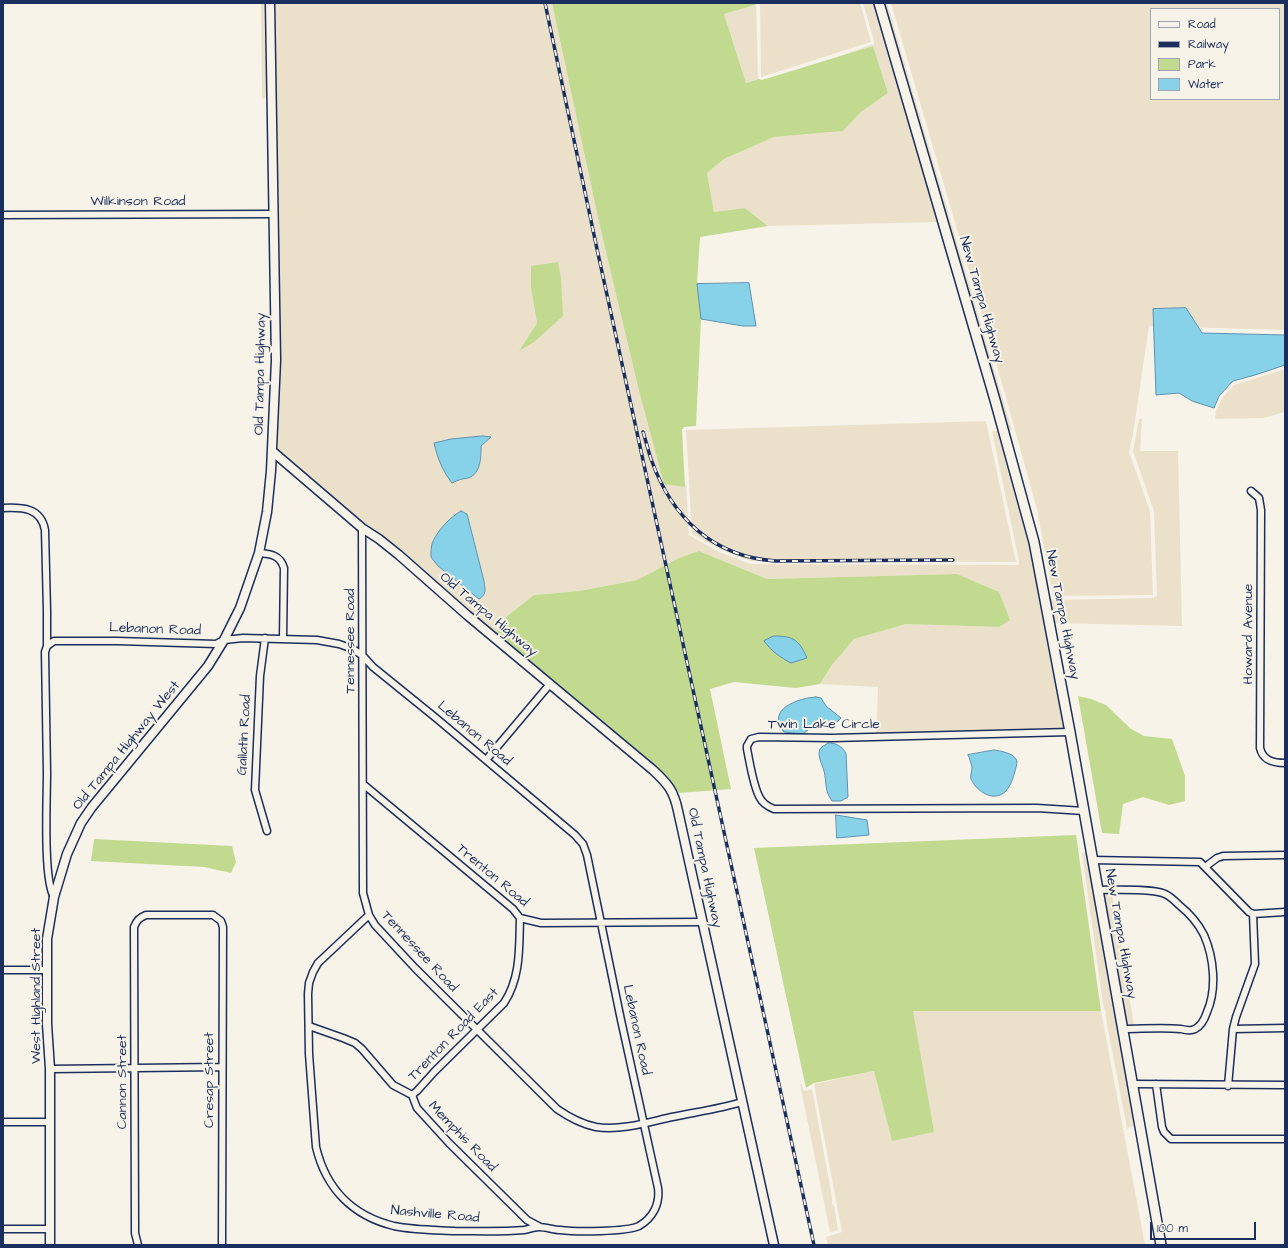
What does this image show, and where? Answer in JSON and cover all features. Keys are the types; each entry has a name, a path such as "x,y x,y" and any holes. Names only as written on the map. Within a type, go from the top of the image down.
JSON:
{"main road":[{"name":"Old Tampa Highway","path":"270,3 276,360 272,451 362,528 380,539 467,615 653,770 671,789 678,811 774,1245"},
{"name":"New Tampa Highway","path":"879,3 1021,492 1034,542 1043,583 1070,732 1161,1245"},
{"name":"Old Tampa Highway West","path":"54,897 67,854 81,823 92,807 208,666 224,640 240,608 259,552 267,512 272,451"},
{"name":"West Highland Street","path":"50,1245 50,1069 47,1024 47,939 54,897"}],"street":[{"name":"Wilkinson Road","path":"3,215 273,214"},
{"name":"Howard Avenue","path":"1252,490 1259,498 1261,510 1260,748 1261,753 1269,760 1275,763 1285,763"},
{"name":"West Highland Street","path":"3,508 21,508 36,514 41,518 45,530 47,611 47,646 45,652 47,827 49,883 54,897"},
{"name":"Tennessee Road","path":"362,528 363,893 369,915 375,925 416,968 558,1109 581,1123 597,1127 612,1128 644,1123 742,1102"},
{"path":"259,552 273,554 278,557 284,568 283,639"},
{"name":"Lebanon Road","path":"47,646 54,641 216,644 224,640 265,638 325,640 353,649 362,656 373,667 576,835 583,844 587,855 644,1123"},
{"name":"Gallatin Road","path":"265,638 260,676 255,790 267,831"},
{"path":"486,760 550,684"},
{"name":"Twin Lake Circle","path":"1070,732 832,738 759,737 751,739 747,749 760,799 768,807 774,809 1037,808 1084,811"},
{"name":"Trenton Road","path":"363,784 513,909 520,918 542,923 702,922"},
{"path":"1204,867 1217,858 1223,856 1285,855"},
{"path":"1092,860 1200,862 1249,912 1254,914 1285,912"},
{"path":"1098,890 1141,890 1159,892 1167,895 1186,911 1197,924 1204,935 1211,961 1213,980 1212,996 1209,1007 1199,1027 1193,1030 1167,1028 1123,1029"},
{"path":"1228,1086 1236,1017 1254,969 1254,914"},
{"name":"Cresap Street","path":"138,920 146,915 213,915 221,921 223,927 222,1245"},
{"name":"Nashville Road","path":"369,915 318,963 309,983 308,994 309,1054 316,1147 319,1161 324,1173 336,1190 348,1203 362,1213 379,1221 401,1227 487,1231 525,1230 540,1227 561,1230 632,1228 640,1225 654,1212 659,1195 644,1123"},
{"name":"Trenton Road East","path":"412,1095 504,1003 510,994 517,973 520,918"},
{"name":"Cannon Street","path":"138,920 134,927 135,1233 138,1245"},
{"path":"3,970 47,970"},
{"name":"Memphis Road","path":"309,1026 355,1043 375,1063 393,1086 412,1095 418,1108 449,1143 527,1220 540,1227"},
{"path":"1234,1029 1285,1028"},
{"path":"50,1069 222,1067"},
{"path":"1133,1084 1228,1086 1285,1085"},
{"path":"1156,1084 1162,1127 1164,1132 1171,1139 1285,1138"},
{"path":"3,1122 49,1122"},
{"path":"3,1229 50,1229"}],"shaded area":[{"path":"261,3 265,3 267,97 262,99"},
{"path":"274,3 552,3 600,227 639,391 664,483 685,487 686,484 689,535 719,552 750,564 1017,565 1019,564 1019,561 992,431 1000,431 1030,542 1065,728 876,734 878,687 820,684 832,665 854,639 906,624 999,627 957,574 767,579 699,551 637,580 579,591 534,595 506,617 496,633 276,449 280,360","holes":["531,266 563,316 520,350 537,323 531,288","491,437 481,446 481,461 468,478 459,479 452,483 446,476 435,449","461,511 467,514 484,581 485,591 479,599 438,566 438,533 454,515"]},
{"path":"755,3 759,79 746,83 724,14 755,5"},
{"path":"760,3 860,3 871,42 761,77"},
{"path":"863,3 875,3 939,222 768,226 745,208 714,212 707,173 724,159 774,137 843,131 861,112 888,93 873,46 838,56 874,44"},
{"path":"883,3 887,3 1012,430 1008,431"},
{"path":"891,3 1285,3 1285,330 1149,326 1129,452 1150,511 1153,595 1053,596 1037,509"},
{"path":"1285,369 1285,412 1264,418 1215,419 1216,410 1223,397 1234,385"},
{"path":"1139,419 1142,419 1140,451 1178,451 1182,626 1054,623 1050,598 1053,600 1153,598 1157,596 1154,511 1133,451"},
{"path":"986,421 1016,562 750,561 720,549 692,534 686,430"},
{"path":"1086,851 1130,1092 1133,1126 1127,1129 1106,1013 1103,1004 1082,853"},
{"path":"1103,894 1112,894 1134,1025 1127,1025"},
{"path":"912,1011 1101,1011 1145,1245 828,1245 826,1237 842,1232 814,1084 874,1071 892,1141 933,1131"},
{"path":"800,1084 802,1084 805,1091 812,1089 838,1230 830,1232"}],"green space":[{"path":"552,3 755,3 755,5 724,14 746,83 759,79 762,80 873,46 888,93 861,112 843,131 774,137 724,159 707,173 714,212 745,208 768,226 700,237 697,284 701,319 696,426 684,427 682,430 685,487 664,484 639,391 600,227"},
{"path":"558,262 561,278 563,316 534,342 519,351 537,323 531,288 531,266"},
{"path":"699,551 767,579 957,574 999,592 1010,620 999,627 906,624 854,639 832,665 820,684 796,688 734,682 710,689 731,789 679,793 666,777 631,745 496,633 506,617 534,595 579,591 637,580 679,558"},
{"path":"1078,696 1106,705 1131,729 1144,736 1172,739 1185,776 1185,801 1169,805 1143,797 1123,804 1119,834 1102,833"},
{"path":"1076,835 1101,1011 913,1011 934,1132 892,1141 874,1071 814,1083 806,1088 754,848"},
{"path":"94,839 232,846 236,862 231,873 204,867 91,861"}],"water":[{"path":"749,283 756,326 743,326 701,319 697,284"},
{"path":"1186,308 1202,333 1285,335 1285,365 1233,381 1219,396 1214,408 1192,401 1179,393 1156,395 1153,309"},
{"path":"483,436 491,437 481,446 481,455 476,473 468,478 452,483 441,464 434,443 451,439"},
{"path":"461,511 467,514 484,581 484,593 479,599 438,566 431,557 431,549 434,539 448,521"},
{"path":"774,636 786,637 795,640 807,658 791,663 780,656 764,641"},
{"path":"816,697 821,698 826,706 841,718 835,724 810,728 803,734 784,732 779,724 781,711 793,702"},
{"path":"828,743 838,745 846,753 848,797 841,801 832,801 829,797 824,771 819,757 820,749"},
{"path":"994,750 1012,755 1017,762 1013,776 1006,791 996,796 991,796 977,788 971,779 972,767 968,755"},
{"path":"836,815 867,820 869,835 837,838"}],"railway":[{"path":"545,3 597,249 814,1245"},
{"path":"643,432 651,459 660,480 683,516 698,531 714,543 733,552 753,558 776,561 953,560"}]}
